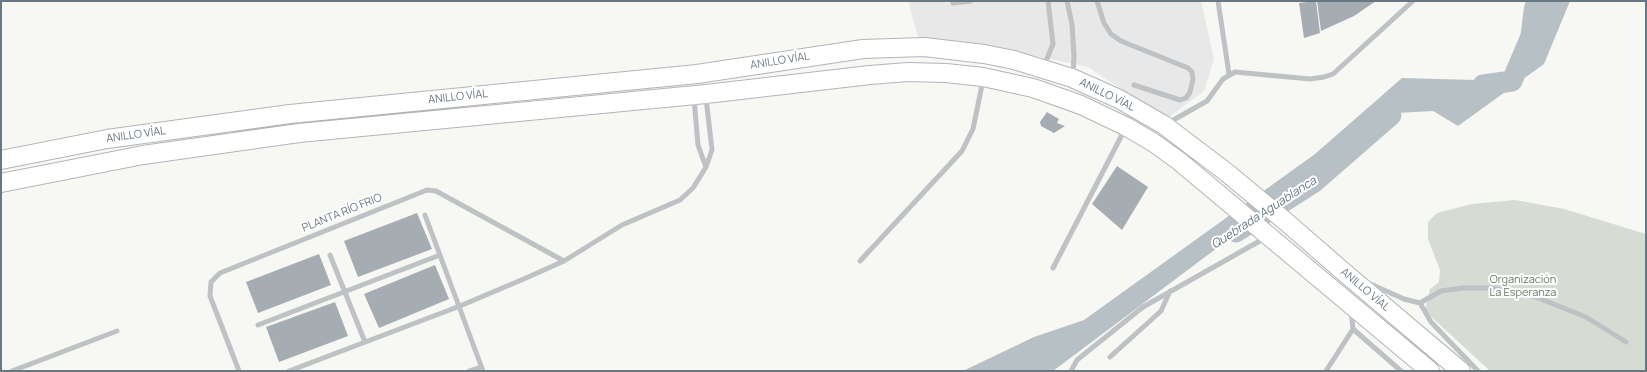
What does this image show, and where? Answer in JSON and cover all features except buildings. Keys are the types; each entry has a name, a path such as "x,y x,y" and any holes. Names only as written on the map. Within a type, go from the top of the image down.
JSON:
{"highway":[{"name":"ANILLO VÍAL","path":"1,160 107,139 290,114 697,74 863,49 924,48 954,50 1014,60 1072,78 1119,99 1164,125 1226,172 1284,220 1461,371"},
{"name":"ANILLO VÍAL","path":"1,183 143,155 299,132 700,95 870,75 908,72 946,73 983,77 1057,96 1099,112 1154,143 1179,161 1430,371"}],"lane":[{"path":"953,3 971,1"},
{"path":"1043,68 1053,44 1048,1"},
{"path":"1067,1 1072,24 1074,56 1072,78"},
{"path":"1097,1 1104,23 1111,34 1121,41 1188,68 1192,72 1193,79 1190,92 1186,98 1180,100 1134,85"},
{"path":"1218,1 1229,74"},
{"path":"1164,125 1207,101 1223,79 1229,74 1235,72 1310,79 1324,78 1333,74 1413,1"},
{"path":"860,262 962,151 973,129 983,77"},
{"path":"700,95 697,140 706,167"},
{"path":"289,371 460,306 564,260 622,225 680,200 693,188 706,167 712,150 700,95"},
{"path":"1053,268 1127,127"},
{"name":"PLANTA RÍO FRIO","path":"239,371 210,296 211,282 220,273 427,190 436,191 564,260"},
{"path":"425,215 460,306 482,369 469,371"},
{"path":"1071,371 1077,360 1143,307 1267,234"},
{"path":"330,254 365,342"},
{"path":"258,325 440,255"},
{"path":"1345,273 1404,299 1420,303 1441,291 1462,288 1490,288 1526,293 1586,317 1626,342"},
{"path":"1110,357 1161,310 1170,291"},
{"path":"1420,303 1431,322 1478,371"},
{"path":"1326,371 1353,329 1350,304"},
{"path":"1353,329 1401,371"},
{"path":"12,371 117,331"}],"shaded area":[{"path":"908,1 1201,1 1214,59 1204,91 1166,119 1088,67 1011,51 920,45"},
{"path":"1526,1 1570,1 1544,64 1458,126 1433,111 1397,113 1053,371 963,371 1034,337 1084,320 1315,154 1402,78 1512,81 1516,71"}],"green space":[{"name":"Organización La Esperanza","path":"1515,200 1564,209 1646,234 1646,371 1490,371 1425,311 1430,289 1439,282 1440,270 1428,239 1428,222 1437,213 1472,204"}],"waterway":[{"name":"Quebrada Aguablanca","path":"1483,85 1512,81 1546,1"},
{"name":"Quebrada Aguablanca","path":"1236,232 1313,183 1391,115"}]}
